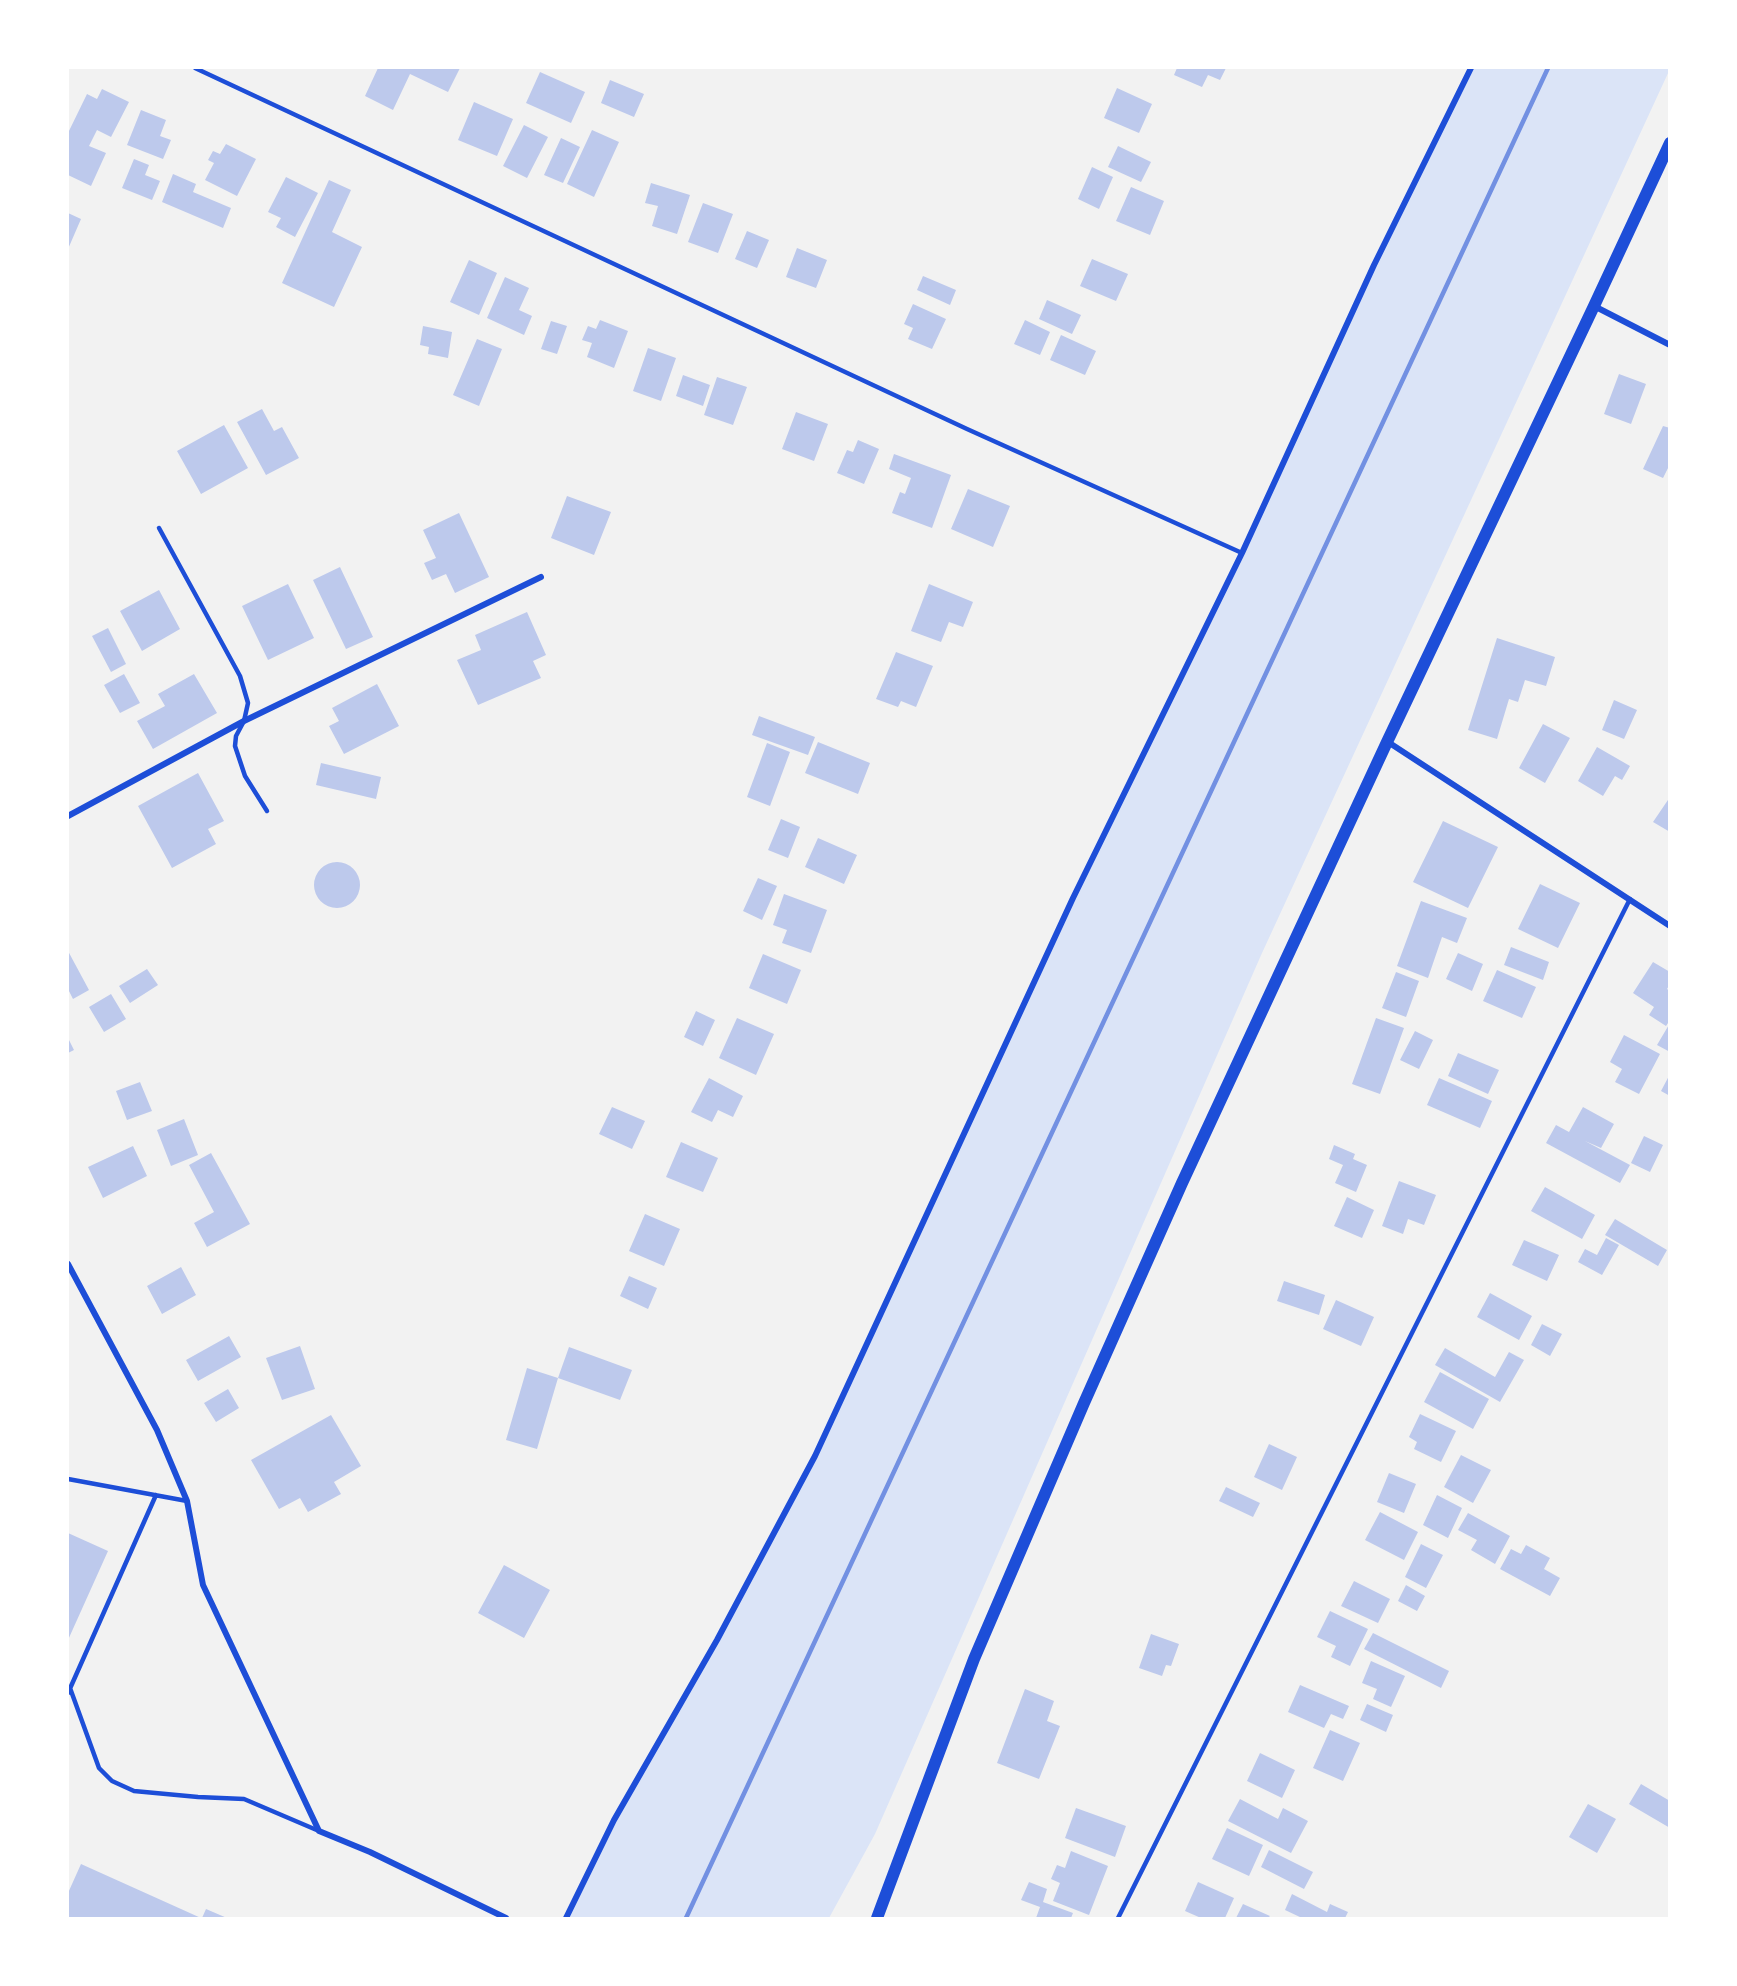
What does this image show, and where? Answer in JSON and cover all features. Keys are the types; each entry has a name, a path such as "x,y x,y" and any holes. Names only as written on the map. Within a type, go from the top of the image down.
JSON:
{"main road":[{"path":"877,1918 974,1659 1182,1183 1387,741 1670,143"}],"street":[{"path":"566,1918 614,1820 717,1640 815,1456 1073,898 1242,553 1374,265 1471,68"},
{"path":"1594,306 1670,345"},
{"path":"68,816 244,721 541,577"},
{"path":"1387,741 1670,926"},
{"path":"68,1264 157,1430 187,1501 203,1585 319,1831 370,1852 506,1918"}],"lane":[{"path":"195,68 967,429 1242,553"},
{"path":"159,528 240,676 248,703 234,746 245,776 267,811"},
{"path":"1118,1918 1630,899"},
{"path":"68,1479 187,1501"},
{"path":"156,1495 69,1690 99,1768 112,1781 134,1791 244,1799 319,1831"}],"shaded area":[{"path":"1471,68 1669,68 1669,71 1262,953 875,1834 829,1918 566,1918 614,1820 717,1640 815,1456 1073,898 1242,553 1374,265"}],"building":[{"path":"378,68 460,68 448,92 410,74 393,110 365,96"},
{"path":"1177,68 1226,68 1220,80 1208,75 1202,87 1174,75"},
{"path":"540,72 585,92 571,123 526,103"},
{"path":"610,80 644,94 634,117 601,103"},
{"path":"1117,88 1152,104 1139,133 1104,118"},
{"path":"102,89 129,102 111,137 97,130 89,146 106,153 91,186 68,175 68,133 87,94 97,99"},
{"path":"474,102 513,119 497,156 458,140"},
{"path":"141,110 166,120 160,136 171,140 163,159 127,145"},
{"path":"524,125 548,137 527,178 503,166"},
{"path":"592,130 619,142 594,197 567,184"},
{"path":"561,138 580,147 563,183 544,175"},
{"path":"226,144 256,159 237,196 205,180 214,163 208,160 213,151 220,154"},
{"path":"1118,146 1151,162 1141,182 1108,167"},
{"path":"134,159 149,165 145,175 160,181 152,200 122,188"},
{"path":"1092,167 1113,177 1099,209 1078,199"},
{"path":"173,174 196,184 193,192 231,208 223,228 162,202"},
{"path":"286,177 318,193 295,237 276,227 281,218 268,212"},
{"path":"329,180 351,190 332,232 362,247 334,307 282,283"},
{"path":"651,183 690,195 677,234 652,226 658,206 645,203"},
{"path":"1131,187 1164,201 1150,235 1116,221"},
{"path":"703,203 733,214 718,253 688,242"},
{"path":"68,213 81,219 68,249"},
{"path":"747,231 769,240 757,268 735,259"},
{"path":"797,248 827,260 816,288 786,277"},
{"path":"1092,259 1128,274 1116,301 1080,286"},
{"path":"469,260 497,273 479,315 450,302"},
{"path":"923,276 956,290 950,305 917,290"},
{"path":"505,277 529,288 519,310 532,316 524,335 487,318"},
{"path":"1047,300 1081,315 1072,334 1039,319"},
{"path":"913,304 946,319 932,349 908,339 913,328 904,324"},
{"path":"600,320 628,331 614,368 587,357 592,343 582,340 588,326 596,329"},
{"path":"1025,320 1050,332 1040,355 1014,344"},
{"path":"551,321 567,326 557,354 541,349"},
{"path":"423,326 452,332 448,358 428,354 429,347 420,345"},
{"path":"1061,335 1096,351 1085,375 1050,360"},
{"path":"477,339 502,349 479,406 453,395"},
{"path":"648,348 676,358 661,401 633,391"},
{"path":"1619,374 1646,384 1631,424 1604,414"},
{"path":"683,375 710,385 703,406 676,396"},
{"path":"717,377 747,387 733,425 704,415"},
{"path":"262,409 274,431 282,427 299,458 266,475 237,422"},
{"path":"796,412 828,424 814,461 782,449"},
{"path":"224,425 248,468 201,494 177,451"},
{"path":"1663,426 1670,428 1670,464 1663,478 1643,469"},
{"path":"858,440 879,449 864,484 837,473 847,450 853,452"},
{"path":"894,454 951,475 932,528 892,513 900,492 905,494 911,478 889,469"},
{"path":"968,489 1010,506 993,547 951,529"},
{"path":"567,496 611,512 594,555 551,538"},
{"path":"459,513 489,577 455,593 446,574 432,580 424,563 436,558 423,530"},
{"path":"340,567 373,637 346,649 313,580"},
{"path":"288,584 314,638 268,660 242,606"},
{"path":"929,584 973,602 963,627 949,622 941,642 911,631"},
{"path":"159,590 180,629 142,651 120,611"},
{"path":"527,612 546,655 533,661 541,678 478,705 457,660 481,650 475,635"},
{"path":"108,628 126,664 111,672 92,636"},
{"path":"1497,638 1555,657 1546,686 1525,680 1518,702 1509,699 1497,739 1468,730"},
{"path":"896,652 933,666 916,707 901,701 898,707 876,699"},
{"path":"124,674 140,703 120,713 104,685"},
{"path":"194,674 217,713 153,749 137,721 165,706 158,694"},
{"path":"377,684 399,726 344,754 329,726 339,721 332,708"},
{"path":"1614,700 1637,710 1624,739 1602,730"},
{"path":"759,716 815,737 808,755 752,735"},
{"path":"1543,724 1570,738 1545,783 1519,768"},
{"path":"818,742 870,763 858,794 805,773"},
{"path":"767,743 790,752 770,806 747,797"},
{"path":"1597,747 1630,766 1622,780 1615,776 1603,796 1578,781"},
{"path":"321,763 381,777 376,799 316,785"},
{"path":"198,773 224,821 208,829 216,844 172,868 138,806"},
{"path":"1670,797 1670,832 1653,822"},
{"path":"781,819 800,827 788,858 768,850"},
{"path":"1443,821 1498,847 1468,908 1413,882"},
{"path":"818,838 857,855 844,884 805,867"},
{"path":"337,862 353,869 360,885 353,901 337,908 321,901 314,885 321,869"},
{"path":"758,878 777,886 762,920 743,911"},
{"path":"1540,884 1580,903 1558,948 1518,929"},
{"path":"784,894 827,910 811,953 782,943 787,930 773,925"},
{"path":"1421,901 1467,918 1457,943 1442,937 1428,978 1397,966"},
{"path":"1511,947 1549,962 1543,980 1504,965"},
{"path":"68,951 89,990 73,999 68,989"},
{"path":"1458,953 1483,964 1472,991 1446,979"},
{"path":"763,954 801,970 787,1004 749,988"},
{"path":"1653,962 1670,972 1670,984 1667,989 1670,991 1670,1020 1666,1026 1649,1015 1654,1007 1633,993"},
{"path":"147,969 158,985 130,1003 119,986"},
{"path":"1497,970 1536,987 1522,1018 1483,1001"},
{"path":"1396,972 1419,981 1406,1017 1382,1008"},
{"path":"111,994 126,1019 104,1032 89,1007"},
{"path":"696,1011 715,1020 703,1046 684,1037"},
{"path":"737,1018 774,1034 756,1075 719,1058"},
{"path":"1376,1018 1404,1028 1380,1094 1352,1084"},
{"path":"1670,1023 1670,1052 1657,1045"},
{"path":"1415,1031 1433,1040 1419,1069 1400,1060"},
{"path":"1624,1035 1660,1054 1639,1094 1615,1082 1622,1069 1610,1062"},
{"path":"68,1038 74,1050 68,1053"},
{"path":"1458,1053 1499,1070 1488,1094 1448,1076"},
{"path":"1670,1074 1670,1096 1661,1091"},
{"path":"709,1078 743,1096 733,1117 718,1110 712,1122 691,1112"},
{"path":"1439,1078 1492,1101 1480,1128 1427,1105"},
{"path":"140,1082 152,1111 127,1120 116,1091"},
{"path":"612,1107 645,1121 632,1149 599,1134"},
{"path":"1583,1107 1614,1124 1601,1148 1585,1141 1630,1165 1620,1183 1546,1143 1556,1125 1569,1132"},
{"path":"184,1119 198,1155 171,1166 157,1130"},
{"path":"1644,1136 1663,1145 1650,1172 1631,1163"},
{"path":"681,1142 718,1158 703,1192 666,1177"},
{"path":"1334,1145 1355,1154 1353,1159 1367,1165 1356,1192 1335,1183 1343,1165 1329,1159"},
{"path":"133,1146 147,1176 103,1198 88,1167"},
{"path":"211,1153 250,1224 207,1247 194,1223 214,1212 189,1165"},
{"path":"1399,1181 1436,1195 1424,1225 1408,1219 1403,1234 1382,1226"},
{"path":"1545,1187 1595,1215 1582,1239 1531,1211"},
{"path":"1347,1197 1374,1210 1362,1238 1334,1226"},
{"path":"645,1214 680,1229 664,1266 629,1251"},
{"path":"1615,1219 1667,1250 1658,1266 1605,1235"},
{"path":"1606,1238 1619,1245 1602,1275 1578,1262 1585,1249 1597,1255"},
{"path":"1524,1240 1559,1255 1547,1281 1512,1265"},
{"path":"181,1267 196,1295 162,1314 147,1286"},
{"path":"629,1276 657,1288 648,1309 620,1296"},
{"path":"1284,1281 1325,1295 1319,1315 1277,1301"},
{"path":"1490,1293 1532,1316 1519,1340 1477,1317"},
{"path":"1336,1300 1374,1317 1361,1346 1323,1329"},
{"path":"1542,1324 1562,1334 1550,1356 1531,1345"},
{"path":"229,1336 241,1357 198,1381 186,1360"},
{"path":"300,1346 315,1389 282,1400 266,1358"},
{"path":"569,1347 632,1370 620,1400 558,1378"},
{"path":"1445,1348 1495,1377 1509,1352 1524,1360 1500,1402 1435,1365"},
{"path":"527,1368 558,1378 537,1449 506,1440"},
{"path":"1440,1372 1489,1399 1473,1429 1424,1402"},
{"path":"228,1389 239,1408 216,1422 204,1403"},
{"path":"1420,1414 1456,1431 1441,1462 1414,1449 1417,1442 1409,1437"},
{"path":"331,1415 361,1466 334,1482 341,1494 308,1512 300,1498 279,1509 251,1460"},
{"path":"1269,1444 1297,1457 1282,1490 1254,1477"},
{"path":"1461,1455 1491,1470 1473,1503 1444,1487"},
{"path":"1389,1473 1416,1484 1404,1513 1377,1502"},
{"path":"1226,1487 1260,1503 1253,1517 1219,1501"},
{"path":"1437,1495 1462,1508 1448,1538 1423,1525"},
{"path":"1380,1512 1418,1532 1404,1560 1365,1540"},
{"path":"1468,1513 1510,1536 1495,1564 1471,1550 1477,1540 1458,1530"},
{"path":"68,1533 108,1551 68,1640"},
{"path":"1421,1544 1443,1555 1426,1588 1405,1577"},
{"path":"1526,1545 1550,1558 1544,1569 1560,1578 1550,1596 1500,1569 1511,1549 1521,1554"},
{"path":"504,1565 550,1590 524,1638 478,1613"},
{"path":"1354,1581 1390,1599 1378,1623 1341,1606"},
{"path":"1406,1585 1425,1596 1417,1611 1398,1601"},
{"path":"1330,1611 1368,1629 1350,1666 1331,1657 1336,1646 1317,1637"},
{"path":"1373,1633 1449,1671 1441,1688 1364,1649"},
{"path":"1151,1634 1179,1644 1171,1666 1166,1665 1162,1676 1139,1668"},
{"path":"1371,1661 1405,1676 1391,1707 1373,1699 1377,1689 1362,1683"},
{"path":"1300,1685 1349,1706 1343,1719 1331,1714 1324,1728 1288,1712"},
{"path":"1025,1689 1054,1701 1047,1721 1060,1726 1039,1779 997,1763"},
{"path":"1367,1704 1393,1715 1386,1732 1360,1720"},
{"path":"1330,1730 1360,1743 1343,1781 1313,1768"},
{"path":"1260,1753 1295,1770 1282,1798 1247,1781"},
{"path":"1641,1784 1670,1801 1670,1828 1629,1804"},
{"path":"1240,1799 1278,1819 1283,1808 1308,1821 1291,1853 1228,1821"},
{"path":"1588,1804 1616,1819 1597,1853 1569,1837"},
{"path":"1076,1808 1126,1826 1115,1857 1065,1838"},
{"path":"1227,1828 1263,1845 1249,1876 1212,1859"},
{"path":"1269,1850 1313,1872 1304,1889 1261,1867"},
{"path":"1071,1851 1108,1866 1089,1915 1053,1901 1060,1883 1051,1879 1057,1865 1065,1868"},
{"path":"81,1864 201,1918 68,1918 68,1893"},
{"path":"1029,1882 1047,1889 1043,1902 1073,1913 1071,1918 1036,1918 1040,1907 1021,1900"},
{"path":"1198,1882 1234,1898 1225,1918 1201,1918 1185,1911"},
{"path":"1292,1894 1327,1912 1330,1904 1348,1912 1345,1918 1302,1918 1285,1910"},
{"path":"1243,1904 1270,1916 1268,1918 1236,1918"},
{"path":"206,1909 227,1918 202,1918"}],"railway":[{"path":"686,1918 1548,68"}]}
